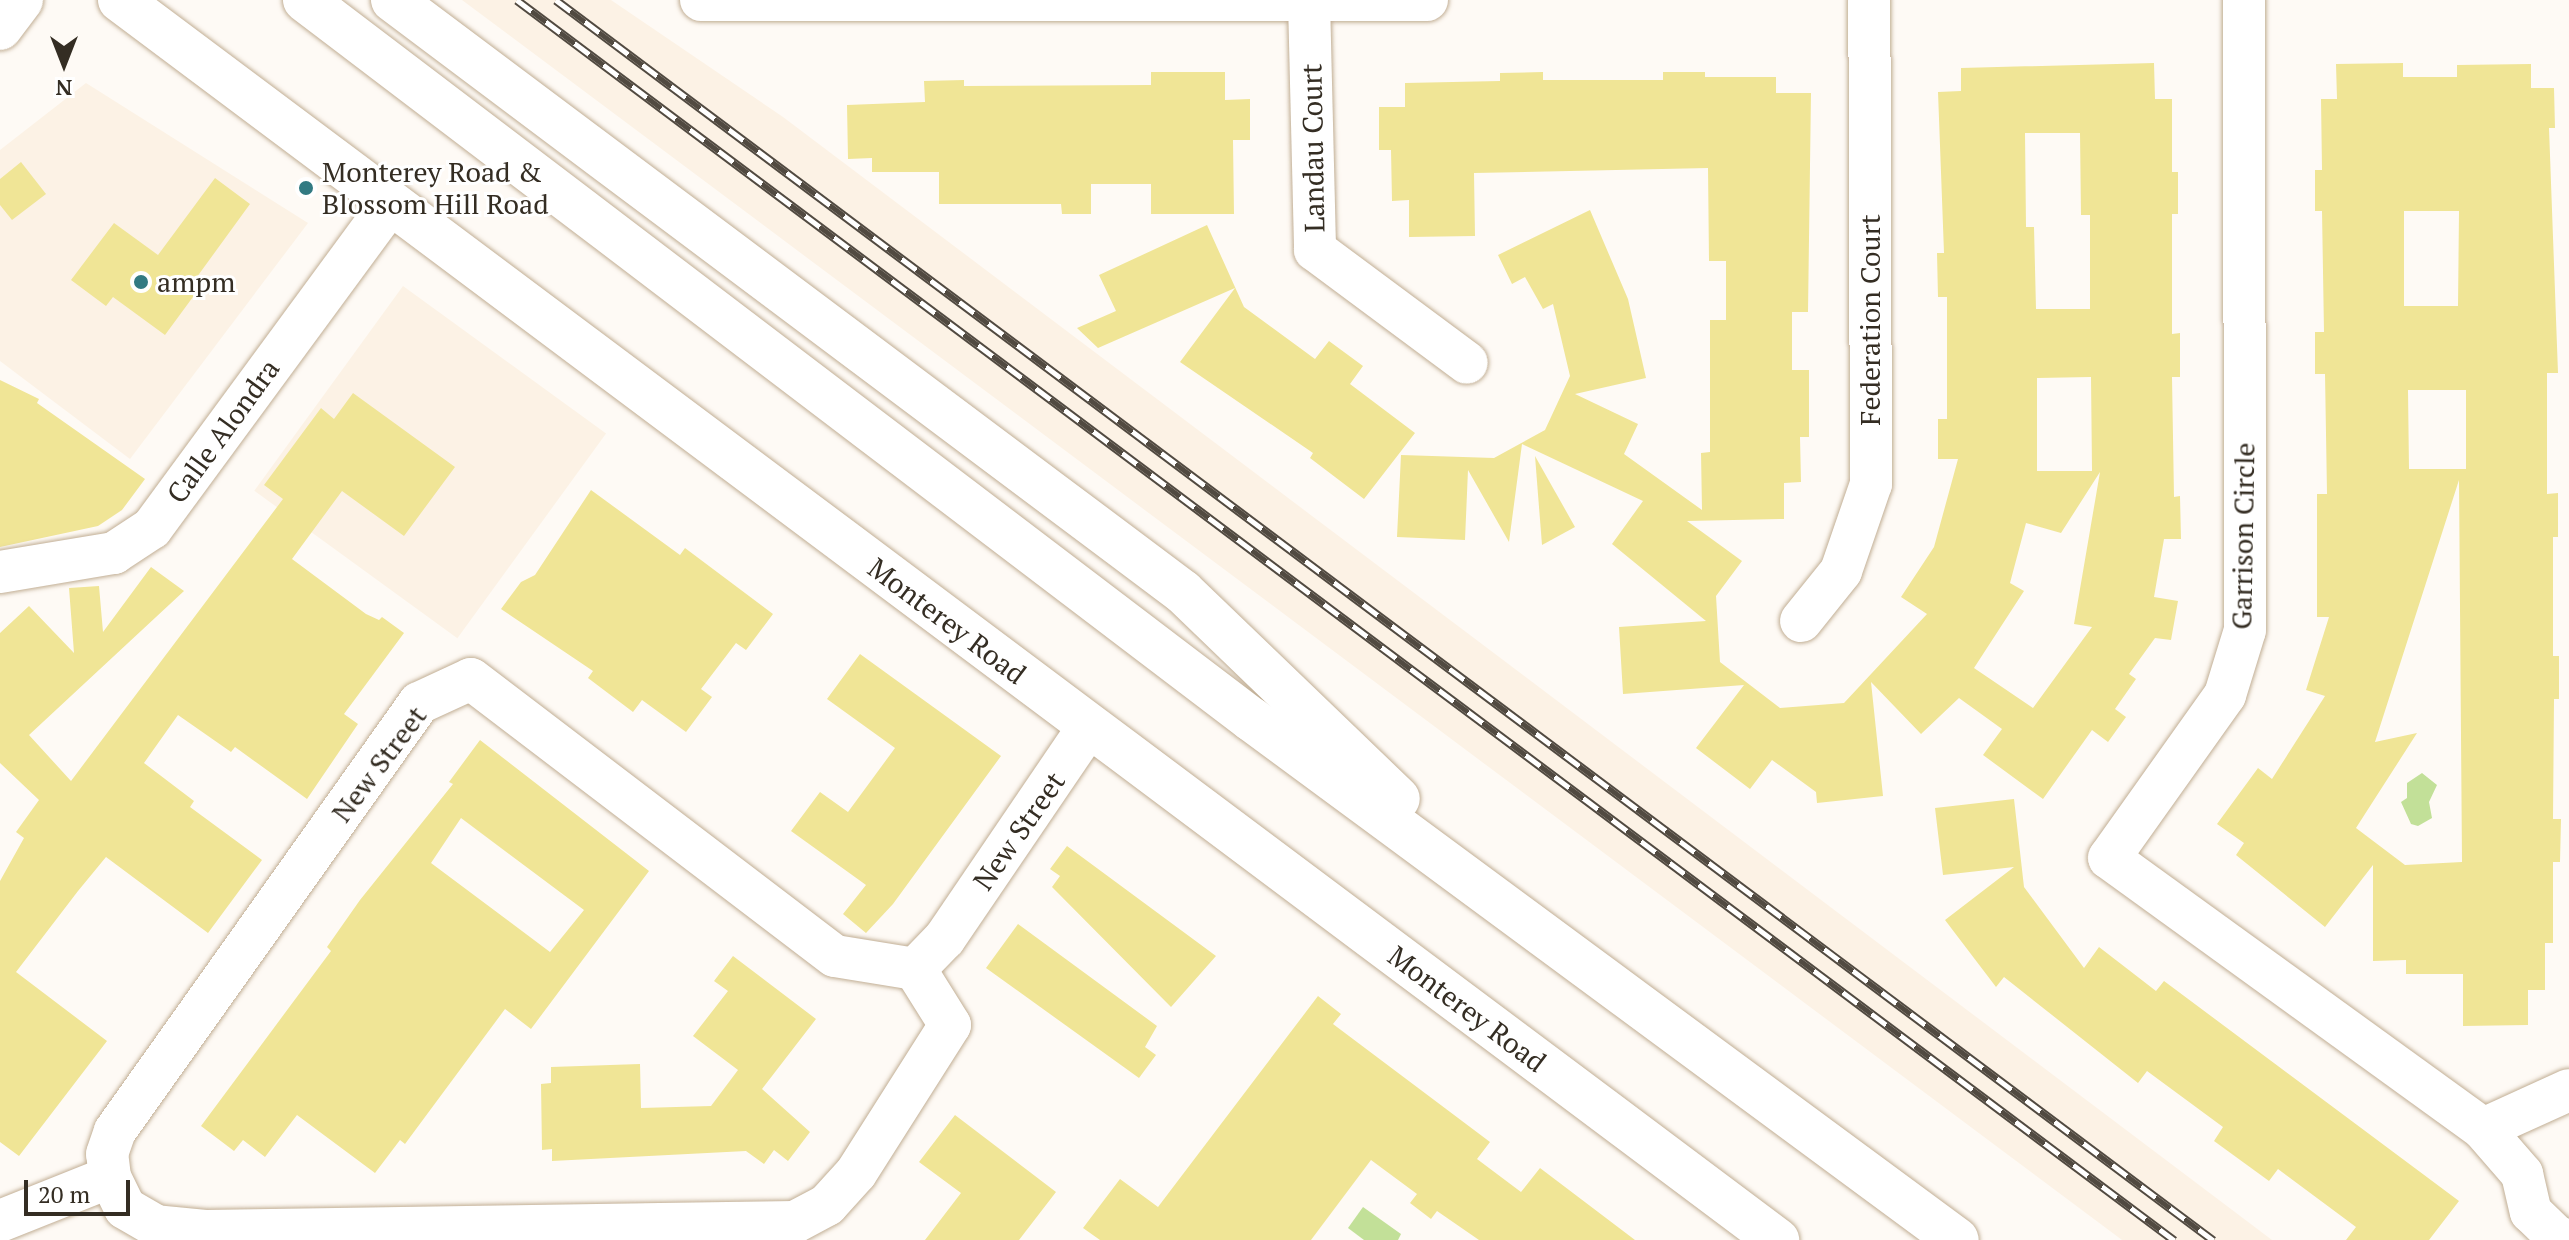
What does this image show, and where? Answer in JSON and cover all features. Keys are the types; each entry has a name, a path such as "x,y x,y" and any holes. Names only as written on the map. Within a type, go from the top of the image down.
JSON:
{"main road":[{"path":"0,28 21,0"},
{"name":"Monterey Road","path":"120,0 1777,1240"},
{"path":"305,0 731,328 1526,923 1957,1240"},
{"path":"393,0 1183,592 1526,923"}],"street":[{"path":"701,0 1427,0"},
{"name":"Federation Court","path":"1801,621 1841,571 1871,484 1869,0"},
{"name":"Garrison Circle","path":"2244,0 2245,630 2225,695 2109,858 2483,1129 2522,1174 2531,1212 2557,1237 2567,1240"},
{"name":"Landau Court","path":"1309,1 1315,250 1467,363"},
{"name":"Calle Alondra","path":"0,572 114,553 152,528 390,204"},
{"name":"New Street","path":"110,1177 107,1154 115,1131 419,703 471,679 835,956 915,969 945,938 1089,726"},
{"path":"0,1221 110,1177 125,1208 146,1220 205,1235 700,1233 795,1222 827,1205 856,1173 950,1025 915,969"},
{"path":"2483,1129 2569,1090"}],"shaded area":[{"path":"462,0 611,0 783,117 2272,1240 2122,1240"},
{"path":"86,83 308,223 130,459 0,361 0,150"},
{"path":"403,286 606,434 457,638 254,491"},
{"path":"2422,773 2437,785 2429,802 2432,818 2418,826 2411,824 2401,802 2407,798 2407,783"},
{"path":"1363,1207 1401,1234 1398,1240 1364,1240 1348,1228"}],"building":[{"path":"2154,63 2155,99 2172,99 2172,172 2178,172 2178,214 2172,214 2172,334 2180,333 2180,377 2172,377 2174,497 2180,496 2181,539 2164,539 2154,597 2178,601 2171,640 2155,638 2129,674 2136,679 2115,709 2126,717 2108,742 2092,730 2043,799 1983,755 2002,729 1959,698 1921,734 1871,682 1883,796 1817,803 1816,792 1772,760 1750,789 1696,748 1744,685 1623,694 1619,627 1706,621 1612,544 1643,501 1522,444 1509,542 1468,470 1465,540 1397,537 1401,455 1494,458 1545,430 1570,376 1553,304 1543,309 1525,277 1512,284 1498,255 1590,210 1628,299 1646,378 1575,394 1638,424 1624,454 1702,510 1701,453 1710,452 1710,320 1726,320 1726,261 1709,261 1708,168 1474,173 1475,236 1409,237 1409,200 1392,201 1391,150 1379,150 1379,107 1405,107 1405,83 1500,81 1500,73 1543,72 1543,80 1663,80 1663,72 1705,72 1705,77 1776,77 1776,93 1811,93 1808,312 1792,312 1792,370 1809,370 1809,437 1800,437 1801,482 1784,483 1784,519 1687,521 1742,561 1716,596 1720,662 1780,708 1844,703 1927,614 1901,597 1934,547 1958,459 1938,459 1938,419 1947,419 1947,297 1938,297 1937,253 1944,253 1938,92 1961,91 1961,68","holes":["2025,133 2080,133 2081,215 2090,215 2090,309 2036,309 2034,227 2026,227","2091,377 2092,471 2037,471 2037,378","2100,472 2074,624 2092,627 2033,708 1974,668 2024,591 2010,583 2026,523 2061,533"]},
{"path":"2403,63 2403,77 2457,77 2457,65 2531,64 2531,88 2554,88 2555,128 2549,128 2558,373 2547,373 2547,494 2558,493 2558,537 2553,537 2553,656 2559,656 2559,699 2554,699 2553,819 2561,819 2560,862 2553,862 2553,943 2545,943 2545,990 2528,990 2528,1025 2463,1026 2463,974 2406,974 2406,960 2373,961 2373,865 2325,927 2236,855 2244,843 2217,824 2258,768 2272,779 2325,696 2306,690 2329,617 2317,617 2317,494 2327,494 2325,374 2315,374 2315,332 2324,332 2322,211 2315,211 2315,170 2322,170 2321,99 2337,99 2336,64","holes":["2404,211 2459,211 2458,306 2404,306","2408,390 2466,390 2466,469 2409,469","2459,480 2462,862 2405,865 2356,828 2417,733 2375,742"]},
{"path":"1151,72 1225,72 1225,100 1250,99 1250,140 1233,140 1234,214 1151,214 1151,184 1091,184 1091,214 1062,214 1061,204 939,204 939,172 872,172 872,158 848,159 847,105 925,102 924,81 964,80 964,86 1151,85"},
{"path":"21,162 46,194 12,220 0,205 0,179"},
{"path":"215,178 250,204 194,281 201,286 165,335 113,297 106,306 71,280 114,223 158,255"},
{"path":"1207,225 1244,307 1315,359 1329,341 1363,366 1350,384 1415,433 1364,499 1310,458 1313,453 1180,362 1235,288 1098,348 1077,328 1116,311 1099,275"},
{"path":"0,380 39,399 37,403 145,479 122,510 98,526 0,547"},
{"path":"353,393 455,467 404,536 342,491 292,559 366,614 379,620 382,617 404,633 344,714 358,724 307,799 235,747 231,752 178,715 144,763 194,801 190,807 262,860 208,933 106,857 78,891 16,972 107,1041 19,1156 0,1142 0,881 24,838 16,832 39,800 0,763 0,633 29,606 74,653 69,588 99,586 103,632 151,567 184,591 29,735 71,781 283,499 264,485 321,408 334,419"},
{"path":"1535,456 1575,527 1542,545"},
{"path":"591,490 680,555 685,548 773,614 746,650 736,643 701,689 712,697 686,732 642,700 633,712 588,678 593,671 501,609 521,582 535,575"},
{"path":"860,654 1001,756 893,904 866,933 843,914 866,885 791,831 820,792 848,812 895,748 827,699"},
{"path":"480,740 649,871 531,1029 505,1009 405,1144 400,1140 375,1173 297,1115 265,1157 243,1140 234,1151 201,1126 331,951 327,947 360,900 453,784 449,782","holes":["461,818 584,910 550,952 431,863"]},
{"path":"2014,799 2024,887 2084,968 2099,947 2156,991 2164,981 2459,1201 2429,1240 2346,1240 2356,1227 2278,1169 2269,1181 2214,1141 2223,1127 2147,1071 2138,1083 2004,977 1996,987 1945,920 2014,867 1943,875 1935,808"},
{"path":"1067,846 1216,956 1171,1007 1052,887 1060,876 1050,869"},
{"path":"1018,924 1157,1026 1145,1047 1156,1055 1139,1078 986,968"},
{"path":"733,956 816,1019 762,1089 810,1132 788,1161 774,1150 764,1164 746,1151 552,1161 552,1149 542,1150 541,1084 551,1083 551,1067 640,1064 641,1108 711,1106 738,1070 693,1036 728,991 714,981"},
{"path":"1318,996 1341,1014 1333,1024 1490,1142 1477,1159 1521,1192 1540,1168 1635,1240 1479,1240 1437,1211 1431,1219 1410,1203 1417,1194 1371,1160 1311,1240 1100,1240 1083,1228 1120,1179 1158,1207"},
{"path":"955,1115 1056,1192 1019,1240 925,1240 961,1193 919,1162"}],"railway":[{"path":"517,0 2174,1240"},
{"path":"556,0 2213,1240"}],"place":[{"name":"Monterey Road & Blossom Hill Road","path":"306,188"},
{"name":"ampm","path":"141,282"}]}
